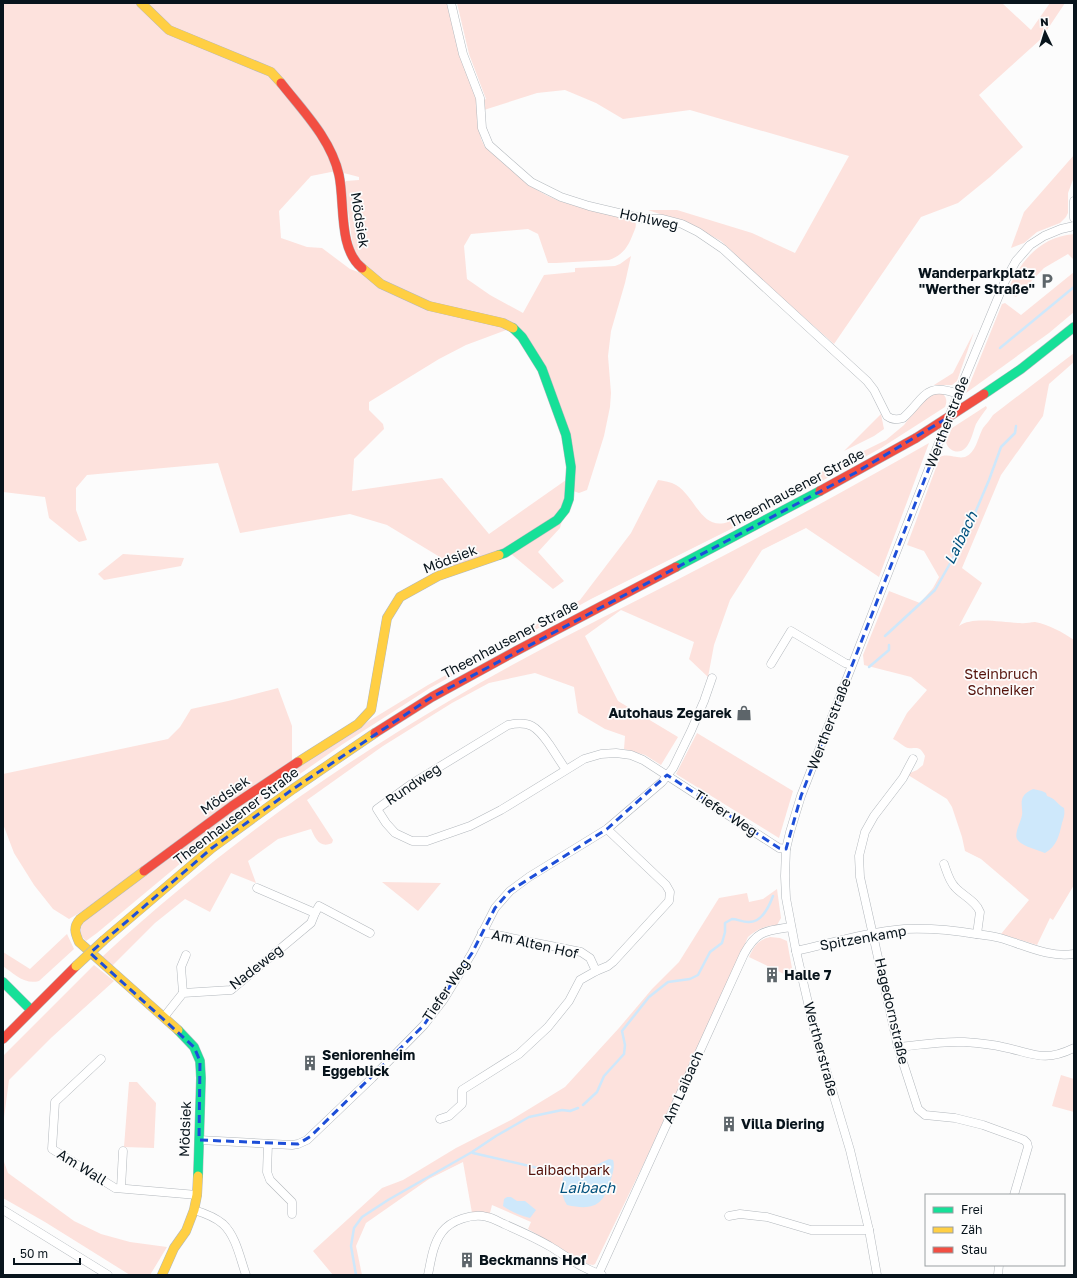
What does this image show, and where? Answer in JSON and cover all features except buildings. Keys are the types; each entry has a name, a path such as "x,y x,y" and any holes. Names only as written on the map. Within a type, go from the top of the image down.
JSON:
{"street":[{"name":"Mödsiek","path":"142,3 169,30 271,72 278,80 315,126 329,147 340,175 347,245 352,257 359,266 381,284 429,306 503,322 522,337 542,369 566,435 571,467 569,499 565,510 557,520 506,553 438,576 400,597 387,618 371,710 358,724 232,806 77,922 74,927 75,934 79,942 164,1016 194,1047 200,1061 197,1195 194,1210 186,1231 174,1248 162,1275"},
{"name":"Hohlweg","path":"451,3 463,54 480,98 481,120 488,145 530,182 561,197 590,206 644,219 663,219 682,224 711,240 723,249 867,381 874,390 885,412 891,418 899,420 903,418 920,398 932,391 944,389 958,394"},
{"path":"1074,201 1074,218"},
{"name":"Wertherstraße","path":"877,1275 869,1230 850,1150 815,1033 796,951 786,898 786,849 801,796 851,665 958,394 1005,281 1016,261 1030,245 1044,236 1061,229 1074,226"},
{"name":"Theenhausener Straße","path":"3,1039 104,940 212,848 293,788 355,746 432,697 516,651 855,473 916,438 1021,369 1074,328"},
{"path":"771,664 791,632 851,665"},
{"name":"Tiefer Weg","path":"199,1140 292,1145 304,1142 372,1078 424,1025 444,999 472,953 495,908 510,891 529,877 606,829 662,782 673,768 691,731 704,702 712,678"},
{"name":"Rundweg","path":"566,770 540,731 534,726 518,723 508,725 413,782 377,809 395,833 412,841 427,841 470,826 501,810 584,759 601,754 631,755 644,760 667,775"},
{"name":"Hagedornstraße","path":"913,760 903,778 874,816 865,832 859,856 860,878 898,1047 918,1109 921,1113 925,1115 956,1118 983,1125 1024,1140 1027,1143 1028,1147 1014,1194"},
{"name":"Tiefer Weg","path":"667,775 779,848 786,849"},
{"path":"596,971 613,962 669,900 670,892 666,885 606,829"},
{"path":"944,864 950,880 955,887 979,909 980,912 977,934"},
{"path":"258,888 315,913 319,906 370,933"},
{"name":"Nadeweg","path":"183,993 231,990 311,923 315,913"},
{"name":"Am Laibach","path":"428,1275 432,1255 442,1231 450,1224 460,1220 473,1216 487,1216 529,1235 600,1275 744,954 756,937 761,934 768,931 792,927"},
{"name":"Spitzenkamp","path":"796,951 873,933 930,929 1000,938 1038,951 1053,954 1074,954"},
{"name":"Am Alten Hof","path":"440,1119 449,1116 462,1104 462,1090 519,1054 548,1027 569,1001 580,980 596,971 590,958 581,952 482,932"},
{"path":"164,1016 183,993 181,967 186,955"},
{"path":"3,982 31,1010"},
{"path":"898,1047 962,1042 1003,1047 1038,1056 1061,1054 1074,1048"},
{"name":"Am Wall","path":"101,1059 56,1102 52,1149 115,1188 197,1195"},
{"path":"268,1144 267,1172 270,1180 292,1202 292,1214"},
{"path":"121,1188 123,1151"},
{"path":"3,1210 108,1275"},
{"path":"194,1210 222,1223 232,1236 246,1275"},
{"path":"729,1216 740,1214 767,1217 811,1230 869,1230"}],"highlighted area":[{"path":"949,417 801,796 786,849 779,848 667,775 607,829 510,891 495,908 472,953 424,1025 311,1136 298,1144 199,1140 200,1061 194,1047 90,953 212,848 293,789 432,697 855,473"}],"green space":[{"path":"3,3 448,3 476,98 479,129 481,139 485,147 530,186 546,195 559,201 633,219 635,221 635,229 627,247 618,256 609,260 548,263 538,234 528,229 471,234 464,246 467,279 490,295 523,313 544,275 575,272 575,268 615,266 631,256 611,331 608,356 611,393 610,407 604,436 587,490 579,493 573,491 573,467 545,368 509,329 466,345 439,359 369,402 369,410 383,424 384,429 354,459 352,491 442,478 489,534 566,480 563,517 560,528 538,552 564,581 553,589 510,553 458,568 387,525 350,514 240,533 218,463 87,475 76,488 76,510 87,540 79,542 49,518 45,497 3,492","holes":["336,171 359,177 359,180 346,181 344,183 354,254 361,273 350,269 322,248 307,247 281,238 279,211 311,176"]},
{"path":"457,3 1002,3 1031,30 1050,3 1065,3 1041,39 979,95 1023,147 958,203 921,217 834,344 721,241 677,220 648,210 677,210 752,233 795,253 849,156 690,110 623,119 596,103 565,90 537,93 484,110 484,100 486,99 469,54"},
{"path":"1074,155 1074,177 1068,193 1068,213 1066,217 1060,223 1037,232 1024,243 1011,248 1024,212"},
{"path":"1074,234 1074,260 1068,254 1044,268 1016,297 1009,293 1008,290 1013,279 1033,252 1051,240"},
{"path":"1074,272 1074,312 1049,333 966,393 1002,304 1005,303 1021,315"},
{"path":"974,332 957,381 952,385 934,385 953,373"},
{"name":"Steinbruch Schneiker","path":"1074,353 1074,362 1049,384 1043,416 1001,475 962,568 982,583 959,626 972,621 1022,623 1035,622 1056,629 1074,640 1074,885 1053,920 1050,918 1037,945 1001,934 1029,900 981,859 965,851 952,807 947,799 908,775 923,765 925,756 918,748 908,748 893,739 907,713 927,690 911,677 864,665 863,655 889,591 920,603 933,588 939,577 924,551 907,545 940,457 965,457 969,455 972,452 983,428 993,415"},
{"path":"932,393 943,394 946,400 945,407 881,448 731,529 591,599 430,688 343,744 258,803 187,858 86,941 82,936 81,926 84,921 224,817 359,727 428,685 580,600 631,533 658,480 670,482 683,490 699,511 711,522 728,522 807,479 886,440 904,425 922,401"},
{"path":"986,406 987,408 976,424 966,447 959,451 954,451 950,448 946,442 952,428"},
{"path":"881,414 884,429 874,436 844,451"},
{"path":"929,443 879,577 806,528 762,550 730,600 714,645 708,677 689,659 694,642 621,610 585,636 618,701 678,737 661,765 645,755 624,749 625,736 605,729 578,713 574,687 535,673 489,683 452,703 383,746 307,800 333,840 332,843 324,845 318,842 311,829 278,839 248,861 256,883 231,873 210,912 185,899 155,923 111,967 102,957 184,886 269,819 357,758 403,729 510,666 755,539"},
{"path":"123,554 184,558 181,566 104,580 98,574"},
{"path":"278,688 292,726 292,760 81,912 69,919 53,909 34,885 14,853 3,824 3,774 168,739 180,727 191,709"},
{"path":"697,733 793,791 779,838 676,774"},
{"path":"382,882 441,883 418,911"},
{"name":"Laibachpark","path":"777,889 781,918 777,925 761,928 748,937 646,1159 595,1264 587,1264 528,1229 531,1222 492,1205 490,1213 472,1213 463,1162 429,1179 366,1223 356,1246 362,1275 333,1275 313,1251 382,1188 403,1180 456,1148 511,1120 565,1087 619,1028 652,989 679,962 719,898 747,893 749,902 763,899"},
{"path":"67,934 74,949 39,981 34,982 24,980 3,966 3,952 30,969"},
{"path":"770,937 780,938 787,941 794,979 749,957 757,944"},
{"path":"94,965 114,981 52,1037 9,1080 3,1125 3,1056"},
{"path":"1061,1075 1074,1079 1074,1112 1052,1106"},
{"path":"129,1082 137,1082 156,1103 154,1148 124,1147"},
{"path":"3,1159 8,1173 74,1221 101,1234 130,1242 167,1247 150,1275 130,1275 45,1222 3,1198"}],"water":[{"path":"1033,789 1046,793 1047,796 1052,798 1064,808 1064,817 1057,840 1055,844 1045,853 1022,844 1016,837 1022,815 1022,799 1026,793"},
{"name":"Laibach","path":"609,1159 613,1160 613,1172 605,1195 601,1200 591,1206 576,1207 567,1205 563,1197 562,1189 565,1173 579,1173"},
{"path":"511,1197 517,1201 525,1201 536,1210 530,1218 509,1210 503,1206 504,1199"}],"waterway":[{"name":"Laibach","path":"1000,348 1074,287"},
{"name":"Laibach","path":"885,636 935,590 964,539 1001,447 1015,433 1016,426"},
{"name":"Laibach","path":"869,667 889,650 889,645"},
{"name":"Laibach","path":"583,1105 597,1092 604,1076 624,1054 625,1045 622,1031 649,997 668,982 690,979 698,975 710,952 722,943 725,932 725,923 732,919 744,922 753,922 757,920 764,914 773,896"},
{"name":"Laibach","path":"356,1275 351,1246 354,1228 362,1217 388,1200 472,1152 529,1117 562,1110 570,1111 578,1108"},
{"name":"Laibach","path":"473,1153 564,1174"}],"traffic: fast":[{"path":"984,394 1021,369 1074,327"},
{"path":"499,555 505,553 557,520 565,510 569,499 571,467 566,435 542,369 522,337 513,328"},
{"path":"676,567 820,491"},
{"path":"3,982 31,1010"},
{"path":"178,1030 194,1047 200,1061 201,1078 198,1176"}],"traffic: slow":[{"path":"141,3 169,30 271,72 281,83"},
{"path":"362,268 381,284 429,306 503,323 513,328"},
{"path":"298,762 358,724 371,710 387,618 400,597 438,576 499,555"},
{"path":"104,940 212,848 293,789 375,733"},
{"path":"144,871 80,919 76,925 76,933 79,942 178,1030"},
{"path":"76,966 104,940"},
{"path":"162,1275 174,1248 186,1231 194,1210 197,1195 198,1176"}],"traffic: jam":[{"path":"281,83 307,115 330,149 339,175 341,186 346,238 354,260 362,268"},
{"path":"916,438 984,394"},
{"path":"820,491 916,438"},
{"path":"375,733 432,697 676,567"},
{"path":"144,871 232,806 298,762"},
{"path":"3,1039 76,966"}],"place":[{"name":"Wanderparkplatz \"Werther Straße\"","path":"1047,281"},
{"name":"Autohaus Zegarek","path":"744,713"},
{"name":"Halle 7","path":"772,975"},
{"name":"Seniorenheim Eggeblick","path":"310,1063"},
{"name":"Villa Diering","path":"729,1124"},
{"name":"Beckmanns Hof","path":"467,1260"}]}
